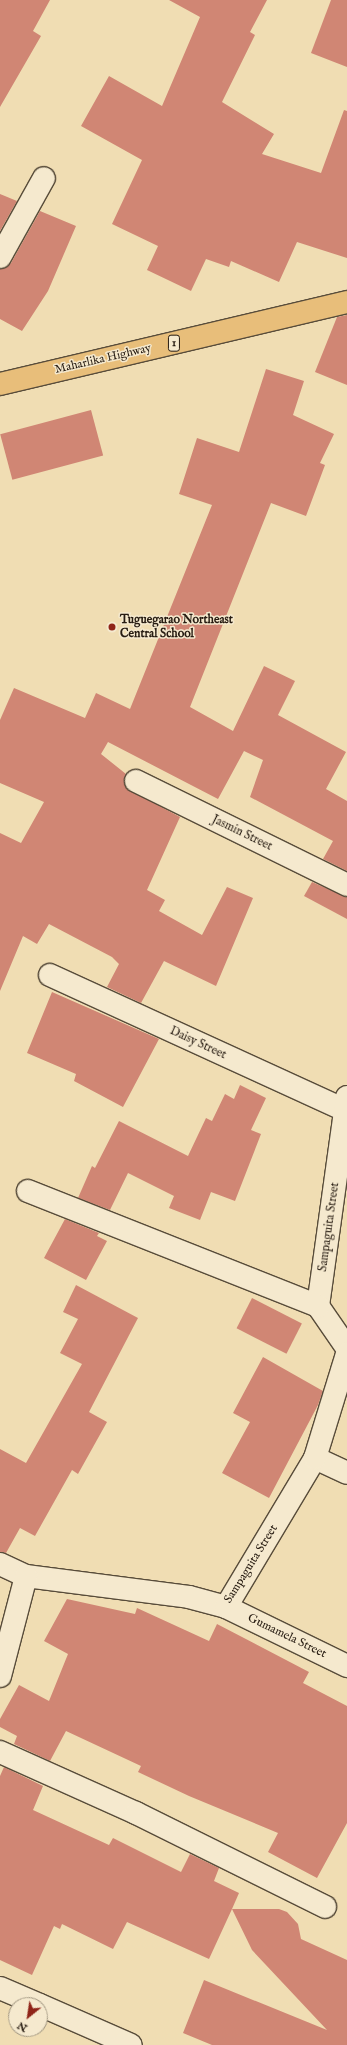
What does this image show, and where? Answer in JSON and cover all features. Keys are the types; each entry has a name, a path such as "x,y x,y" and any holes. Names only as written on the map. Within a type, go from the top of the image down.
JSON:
{"main road":[{"name":"Maharlika Highway","path":"0,384 347,302"}],"street":[{"path":"0,256 44,178"},
{"name":"Jasmin Street","path":"136,781 347,886"},
{"name":"Daisy Street","path":"50,975 346,1106"},
{"name":"Sampaguita Street","path":"318,1306 346,1106"},
{"path":"28,1191 318,1306 347,1348"},
{"name":"Sampaguita Street","path":"0,1564 26,1576 190,1597 226,1607 315,1458 347,1354"},
{"path":"315,1458 347,1473"},
{"path":"0,1676 26,1576"},
{"name":"Gumamela Street","path":"226,1607 347,1666"},
{"path":"0,1752 136,1813 325,1907"},
{"path":"0,1988 21,1997"},
{"path":"48,2009 131,2045"}],"building":[{"path":"0,0 50,0 33,31 41,36 0,107"},
{"path":"169,0 267,0 250,32 255,35 222,102 274,134 262,154 321,173 344,110 347,111 347,258 297,242 279,282 231,261 229,267 206,259 191,291 147,270 158,246 112,224 142,160 81,126 109,76 162,106 200,17"},
{"path":"331,0 347,0 347,67 311,53"},
{"path":"0,194 17,201 0,231"},
{"path":"40,211 76,226 48,291 22,331 0,319 0,269 11,263"},
{"path":"347,315 347,385 315,372 337,317"},
{"path":"266,369 304,381 293,415 334,434 320,463 325,465 306,516 271,503 190,707 233,731 264,666 295,681 278,715 346,752 326,789 347,801 347,871 323,859 333,841 250,797 263,760 244,751 218,799 108,742 101,754 126,774 126,788 180,817 147,890 165,900 159,911 202,935 227,887 253,898 216,986 164,961 141,1003 107,987 119,964 112,957 49,924 37,944 23,936 0,991 0,833 21,843 44,802 0,783 0,720 14,688 85,718 96,693 130,709 212,505 179,494 197,438 239,452"},
{"path":"91,410 103,455 12,480 0,434"},
{"path":"312,882 347,897 347,919 304,896"},
{"path":"52,992 159,1039 123,1107 74,1081 76,1074 27,1053"},
{"path":"240,1085 266,1098 251,1130 261,1134 235,1201 211,1192 200,1220 169,1208 174,1196 128,1173 110,1210 78,1198 92,1166 95,1168 119,1121 188,1156 206,1118 212,1121 225,1094 234,1099"},
{"path":"65,1219 99,1233 97,1236 107,1241 86,1280 44,1258"},
{"path":"76,1285 138,1318 89,1412 107,1422 78,1474 72,1470 35,1536 20,1528 6,1553 0,1552 0,1449 26,1463 82,1364 60,1353 78,1319 63,1312"},
{"path":"252,1298 302,1323 286,1354 237,1328"},
{"path":"263,1357 323,1391 318,1405 269,1498 222,1473 250,1422 233,1413"},
{"path":"67,1599 135,1614 137,1608 209,1641 217,1624 309,1672 303,1683 347,1706 347,1823 317,1878 268,1852 278,1833 189,1796 138,1772 141,1766 66,1731 50,1761 14,1744 17,1736 0,1727 0,1719 19,1685 49,1701 68,1654 44,1641"},
{"path":"4,1767 43,1786 33,1810 109,1845 113,1838 181,1872 190,1854 219,1868 214,1881 239,1893 209,1959 127,1922 113,1949 62,1924 60,1929 54,1926 32,1975 0,1960 0,1776"},
{"path":"232,1909 279,1909 287,1912 298,1924 301,1939 347,1960 347,2045 212,2045 183,2033 204,1980 327,2030 252,1950"}],"place":[{"name":"Tuguegarao Northeast Central School","path":"112,627"}]}
